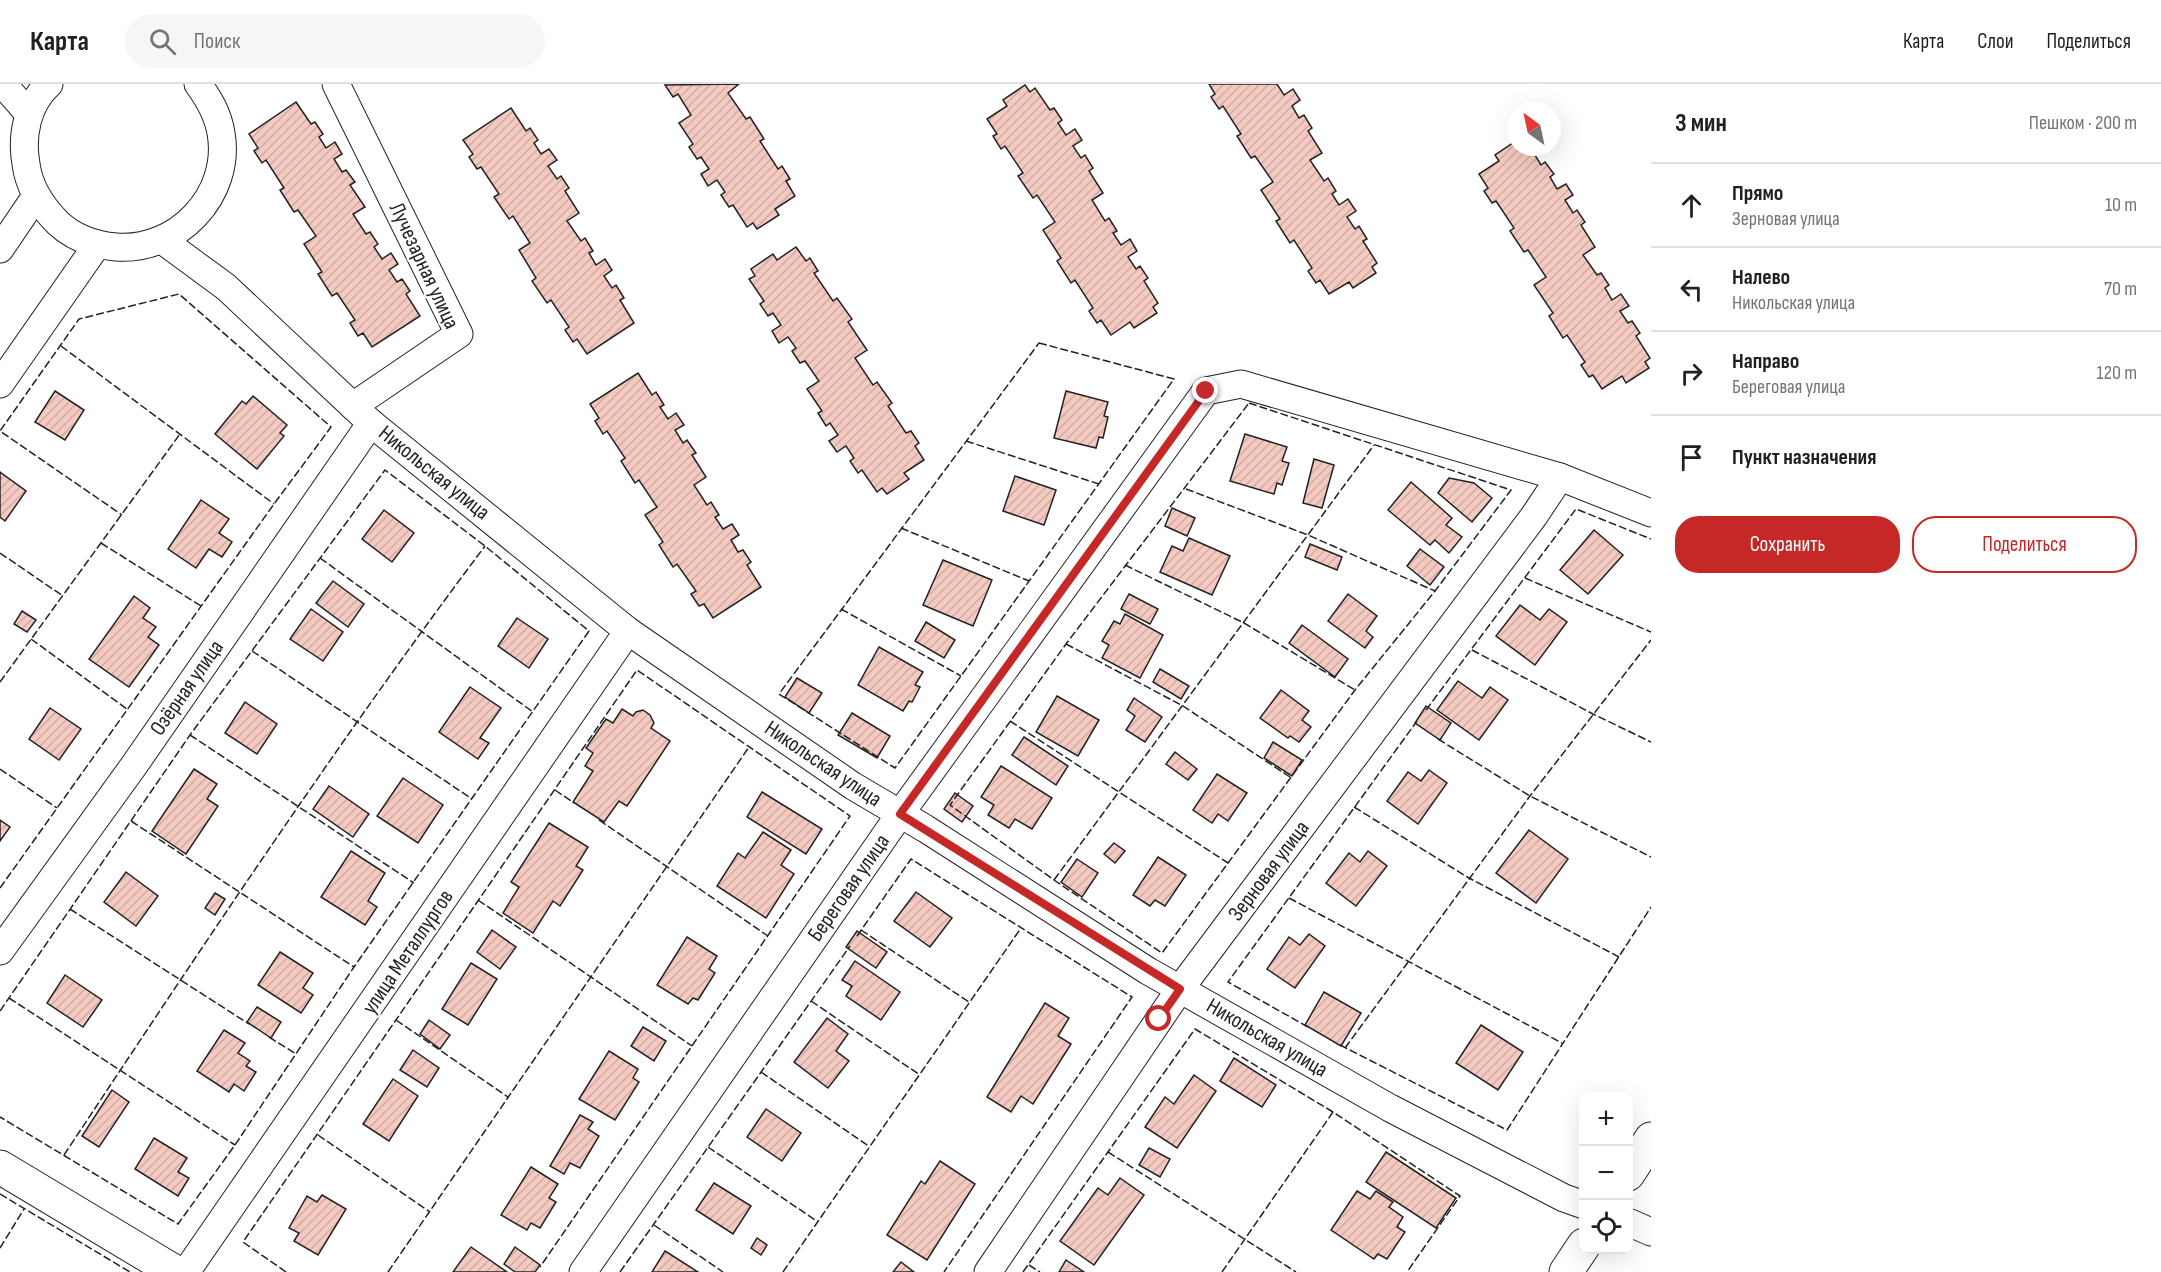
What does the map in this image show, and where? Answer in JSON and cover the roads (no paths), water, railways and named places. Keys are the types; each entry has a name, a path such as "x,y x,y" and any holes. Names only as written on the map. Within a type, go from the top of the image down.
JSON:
{"street":[{"path":"3,84 29,114"},
{"path":"49,84 40,92 29,114 23,146 28,179 36,196 43,208 67,231 97,245 130,248 162,240 190,222 210,196 221,166 221,133 211,102 198,84"},
{"name":"Лучезарная улица","path":"336,84 459,334 362,414"},
{"path":"0,249 36,196"},
{"name":"Никольская улица","path":"162,240 226,287 362,414 628,631 853,786 1180,989 1390,1108 1564,1198 1579,1203"},
{"path":"0,384 97,245"},
{"name":"Береговая улица","path":"583,1272 900,814 1206,391 1241,384 1560,477"},
{"name":"Озёрная улица","path":"0,951 135,764 362,414"},
{"path":"1560,477 1651,513"},
{"name":"Зерновая улица","path":"988,1272 1180,989 1534,516 1560,477"},
{"name":"улица Металлургов","path":"186,1272 628,631"},
{"path":"1633,1168 1651,1139"},
{"path":"0,1167 175,1272"},
{"path":"1633,1224 1651,1232"},
{"path":"1566,1272 1579,1252"}]}
